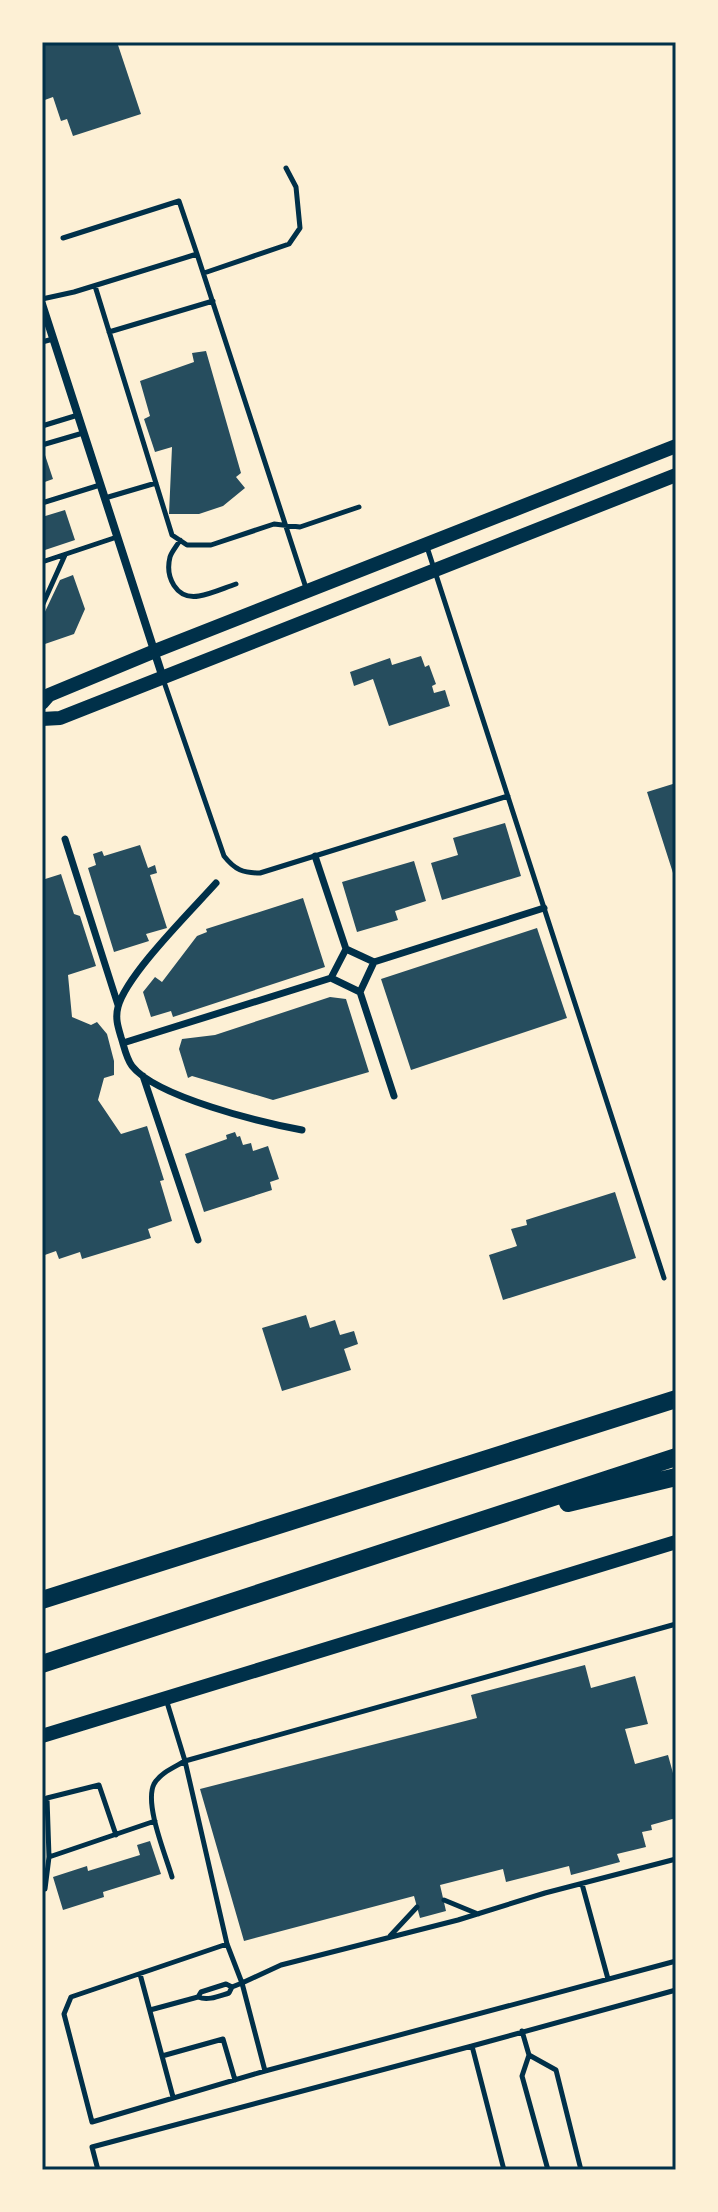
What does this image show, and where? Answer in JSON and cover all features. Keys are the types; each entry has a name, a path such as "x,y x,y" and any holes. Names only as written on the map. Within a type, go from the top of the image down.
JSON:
{"highway":[{"path":"511,1452 676,1385"},
{"path":"42,1600 676,1399"},
{"path":"42,1664 676,1457"},
{"path":"434,1536 676,1477"}],"main road":[{"path":"42,703 49,695 155,651 676,446"},
{"path":"42,719 60,718 676,475"},
{"path":"42,1736 676,1542"}],"street":[{"path":"42,302 163,678"},
{"path":"65,839 118,1005"},
{"path":"315,856 346,949 331,978"},
{"path":"216,883 143,964 118,1005 116,1021 130,1064 143,1076 179,1095 262,1122 302,1130"},
{"path":"346,949 374,962 544,908"},
{"path":"374,962 360,992 394,1096"},
{"path":"123,1043 331,978 360,992"},
{"path":"143,1076 198,1240"}],"lane":[{"path":"204,273 289,244 300,228 296,187 286,168"},
{"path":"63,238 179,201 307,592"},
{"path":"42,302 197,254"},
{"path":"95,286 172,535 187,545 211,545 274,524 300,527 359,507"},
{"path":"109,332 213,301"},
{"path":"42,342 53,339"},
{"path":"42,426 78,415"},
{"path":"42,445 84,433"},
{"path":"105,498 156,483"},
{"path":"42,503 100,485"},
{"path":"42,562 117,537"},
{"path":"180,540 169,565 170,579 176,590 197,597 236,584"},
{"path":"427,546 664,1278"},
{"path":"42,606 65,554"},
{"path":"163,678 224,856 233,867 245,873 260,873 508,796"},
{"path":"172,1877 153,1812 153,1786 160,1776 185,1761 676,1624"},
{"path":"166,1698 185,1761 227,1944 242,1983 265,2071"},
{"path":"45,1889 49,1857 47,1798 99,1785 116,1835"},
{"path":"49,1857 155,1821"},
{"path":"150,2010 198,1997 201,1992 214,1987 226,1984 232,1987 281,1965 676,1859"},
{"path":"582,1884 608,1979"},
{"path":"444,1900 478,1914"},
{"path":"389,1937 417,1907"},
{"path":"227,1944 71,1997 64,2014 92,2122 265,2071 676,1961"},
{"path":"140,1974 173,2097"},
{"path":"98,2170 92,2147 676,1990"},
{"path":"522,2031 529,2055 522,2076 548,2170"},
{"path":"162,2056 223,2039 235,2080"},
{"path":"472,2046 504,2170"},
{"path":"529,2055 556,2070 581,2170"}],"building":[{"path":"42,42 117,42 141,114 73,136 67,119 61,121 53,97 42,101"},
{"path":"206,351 241,473 236,477 245,488 223,506 199,514 169,514 172,447 155,452 144,419 150,416 140,381 194,362 192,353"},
{"path":"42,446 53,479 42,483"},
{"path":"65,510 75,540 42,551 42,517"},
{"path":"73,575 85,609 74,634 42,645 42,618 60,580"},
{"path":"421,656 425,667 429,665 436,684 432,686 434,693 445,690 450,706 389,726 373,679 354,686 350,672 390,658 392,665"},
{"path":"676,783 676,872 673,873 647,792"},
{"path":"505,823 521,876 442,900 431,863 458,855 453,838"},
{"path":"140,845 148,868 155,865 157,873 150,875 167,928 146,934 149,941 114,952 88,868 96,865 93,854 102,851 104,856"},
{"path":"414,861 426,901 395,911 398,920 357,932 342,882"},
{"path":"61,874 74,914 80,916 96,966 68,975 72,1017 91,1025 97,1022 107,1034 114,1061 114,1075 104,1078 98,1100 121,1134 147,1126 164,1180 160,1181 172,1221 148,1229 151,1238 82,1259 80,1252 59,1259 56,1251 42,1256 42,880"},
{"path":"303,898 325,967 173,1017 171,1011 151,1017 143,992 155,977 162,982 197,936 207,932 206,929"},
{"path":"537,928 567,1018 411,1070 381,979"},
{"path":"330,997 346,999 369,1072 273,1100 192,1076 188,1078 179,1049 182,1039 215,1035"},
{"path":"235,1132 243,1145 251,1143 253,1151 268,1146 279,1179 270,1182 272,1190 204,1212 185,1154 227,1139 226,1135"},
{"path":"615,1192 636,1258 503,1300 489,1255 517,1246 511,1229 527,1225 526,1220"},
{"path":"306,1315 310,1328 335,1320 340,1335 354,1331 358,1344 344,1349 351,1370 282,1391 262,1328"},
{"path":"585,1665 591,1688 635,1676 648,1724 625,1729 635,1764 668,1755 676,1784 676,1818 651,1825 652,1830 642,1832 646,1847 617,1854 620,1862 571,1875 569,1866 506,1882 503,1869 440,1885 446,1911 420,1918 414,1896 244,1941 200,1789 477,1718 471,1695"},
{"path":"150,1841 161,1874 103,1892 104,1897 63,1910 53,1877 87,1866 88,1871 140,1855 137,1845"}],"waterway":[{"path":"675,42 676,49"}]}
